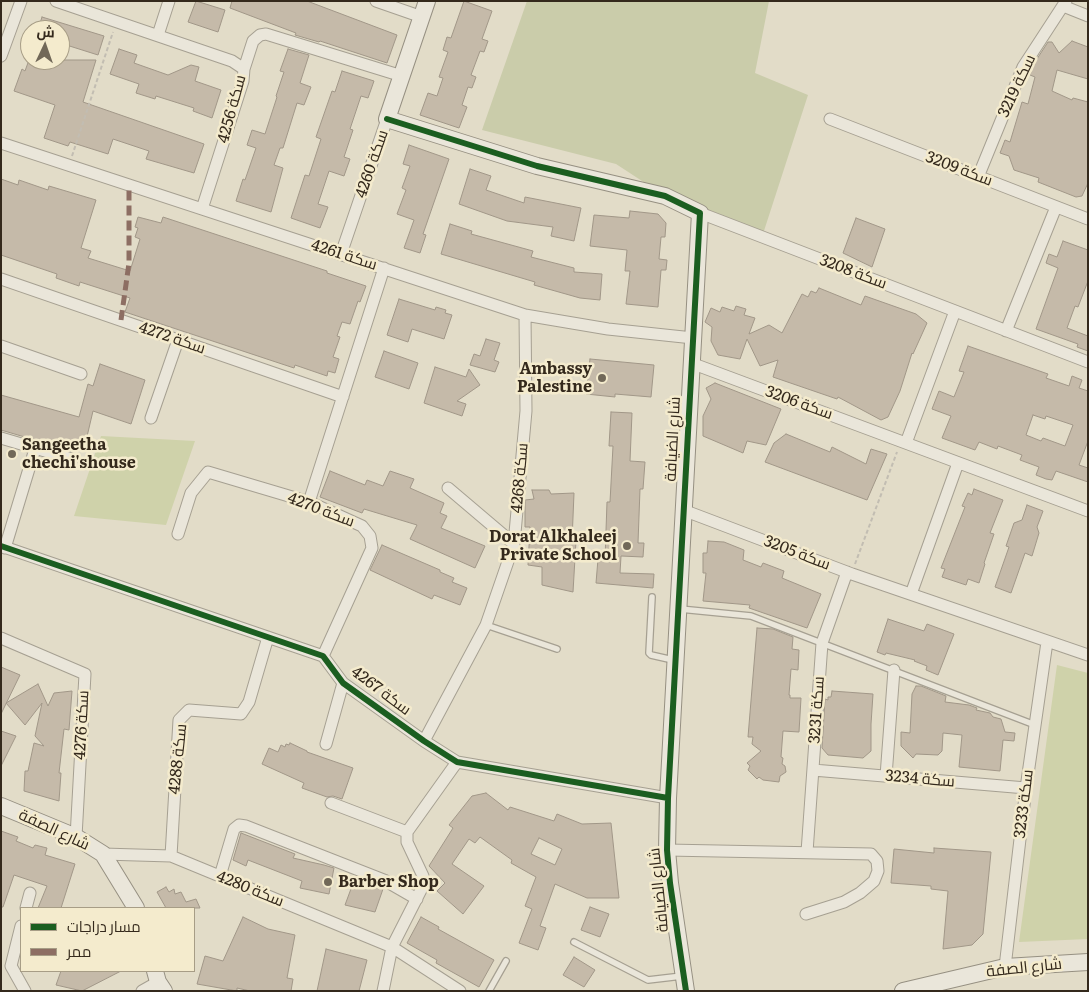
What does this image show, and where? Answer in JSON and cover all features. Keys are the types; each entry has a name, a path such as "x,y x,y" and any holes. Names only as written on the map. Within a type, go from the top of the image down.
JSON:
{"street":[{"path":"1,56 20,1"},
{"name":"سكة 4256","path":"56,1 232,61 244,69 243,81 202,209"},
{"path":"158,35 169,1"},
{"name":"سكة 4260","path":"341,254 424,9 376,1"},
{"path":"1065,4 1088,16"},
{"name":"سكة 3219","path":"978,177 1023,67 1065,4"},
{"path":"244,69 253,41 260,35 266,34 402,76"},
{"path":"388,119 537,166 665,196 700,213"},
{"name":"سكة 3209","path":"830,119 1088,220"},
{"name":"سكة 4261","path":"1,143 525,316 608,329 693,338"},
{"path":"1006,331 1056,207"},
{"name":"سكة 3208","path":"700,213 1088,362"},
{"name":"شارع الضيافة","path":"685,983 670,883 667,850 668,798 700,213"},
{"path":"309,502 384,268"},
{"name":"سكة 4272","path":"1,279 343,397"},
{"path":"903,442 955,311"},
{"name":"سكة 4268","path":"424,740 486,625 514,544 526,411 525,316"},
{"path":"151,418 178,340"},
{"path":"1,346 81,374"},
{"name":"سكة 3206","path":"691,363 1088,511"},
{"path":"1,438 72,459"},
{"path":"35,449 3,547 323,656"},
{"path":"911,594 958,463"},
{"name":"سكة 4270","path":"178,534 191,493 208,472 309,502 362,526 370,536 372,548 323,656"},
{"path":"448,488 514,544"},
{"name":"سكة 3205","path":"683,510 849,573 1088,655"},
{"name":"سكة 3231","path":"807,852 822,643 849,573"},
{"name":"سكة 4288","path":"171,856 179,720 189,710 242,714 249,702 268,637"},
{"name":"سكة 4276","path":"1,638 84,674 76,837"},
{"name":"سكة 3233","path":"1005,967 1026,788 1048,642"},
{"name":"سكة 4267","path":"323,656 343,683 457,762 668,798"},
{"path":"886,776 894,670"},
{"path":"326,744 343,683"},
{"path":"383,991 392,947 424,884 423,876 409,847 407,832 457,762"},
{"name":"سكة 3234","path":"814,770 1026,788"},
{"path":"331,803 407,832"},
{"name":"شارع الصفة","path":"1,806 76,837 103,854 135,907"},
{"path":"220,876 234,829 239,826 246,826 384,880 417,899"},
{"path":"667,850 871,854 877,861 878,871 874,881 860,893 844,902 806,914"},
{"name":"سكة 4280","path":"103,854 171,856 392,947 460,991"},
{"path":"26,907 30,893"},
{"path":"20,930 11,966 25,991"},
{"name":"شارع الصفة","path":"903,991 935,987 1005,967 1088,962"},
{"path":"142,991 159,981"}],"lane":[{"path":"652,597 649,653 676,660"},
{"path":"678,609 752,616 1035,725"},
{"path":"486,625 557,649"},
{"path":"574,942 648,980 685,983"},
{"path":"489,991 506,961"}],"path":[{"path":"68,165 116,22"},
{"path":"849,573 903,442"}],"green space":[{"path":"527,1 769,1 755,73 808,95 762,237 665,196 616,164 482,130"},
{"path":"101,436 195,441 166,525 74,516"},
{"path":"1057,665 1088,673 1088,939 1019,942"}],"building":[{"path":"196,1 225,10 218,32 188,22"},
{"path":"232,1 307,1 397,35 387,63 320,41 295,35 296,33 230,8"},
{"path":"464,1 492,11 482,39 488,41 484,52 480,51 471,75 476,77 472,88 468,87 462,105 467,107 459,128 420,115 428,93 437,96 443,78 439,77 448,52 443,50 447,37 451,38"},
{"path":"42,17 52,20 41,20"},
{"path":"70,26 104,36 98,55 70,46"},
{"path":"1072,41 1088,47 1088,79 1057,70 1052,91 1072,100 1073,98 1088,102 1088,183 1082,196 1076,197 1038,182 1039,178 1014,170 1009,156 1000,153 1005,140 1010,142 1022,102 1028,104 1035,77 1030,75 1033,65 1048,42 1052,42 1059,53"},
{"path":"119,49 137,55 134,63 168,75 191,65 199,67 195,81 221,90 212,118 193,111 194,108 156,96 155,99 136,93 139,84 110,74"},
{"path":"288,49 309,55 300,83 311,87 304,105 297,103 283,148 280,148 274,165 283,168 271,212 236,201 256,148 247,145 252,130 265,134 284,72 280,71"},
{"path":"70,60 96,60 83,102 204,144 194,173 146,159 149,151 113,139 108,154 70,142 68,146 44,138 55,105 14,91 22,70 70,70"},
{"path":"342,71 374,81 368,98 361,96 350,129 353,130 344,157 350,159 344,176 329,171 318,204 328,207 320,228 291,218 305,175 309,176 321,139 316,137 332,91 335,92"},
{"path":"409,145 449,159 423,234 426,235 420,253 404,248 414,220 397,214 406,190 402,188 410,166 403,164"},
{"path":"470,169 491,176 486,190 524,203 525,197 581,208 574,241 551,236 553,227 507,221 459,204"},
{"path":"1,179 18,185 19,180 48,190 49,186 96,200 81,248 91,251 88,258 130,271 140,239 135,237 138,228 135,227 138,217 161,223 163,217 327,271 327,273 366,286 360,302 358,301 350,324 342,322 337,336 340,337 333,357 339,359 335,373 328,371 327,376 295,365 294,368 125,312 130,298 80,282 79,286 56,278 57,274 1,255"},
{"path":"630,211 658,214 666,223 665,237 661,237 659,259 667,260 666,270 661,270 658,307 626,304 630,271 625,271 627,250 590,246 594,215 629,218"},
{"path":"856,218 885,229 872,267 843,253"},
{"path":"450,224 472,231 471,234 533,251 531,257 574,268 574,272 602,274 600,300 580,298 534,285 535,282 441,254"},
{"path":"1063,241 1088,250 1088,281 1078,307 1075,306 1067,328 1088,336 1088,351 1077,347 1078,344 1036,329 1058,268 1046,263 1049,254 1057,257"},
{"path":"819,288 861,305 865,296 916,314 927,323 912,353 900,391 888,417 881,420 838,397 837,399 773,377 778,360 760,366 747,339 740,359 718,355 711,341 712,327 705,322 711,308 720,312 722,307 734,311 736,306 746,309 744,315 755,318 749,334 769,325 782,333 802,294 808,297 811,291 816,293"},
{"path":"399,299 435,310 436,307 446,310 445,313 452,315 444,339 412,329 408,342 387,335"},
{"path":"486,339 500,343 494,360 499,362 495,372 470,365 474,354 480,356"},
{"path":"968,346 1048,374 1046,378 1069,386 1072,376 1082,380 1079,388 1088,391 1088,441 1079,465 1088,468 1088,482 1056,471 1052,480 1046,479 1036,475 1039,467 1020,460 1022,455 998,446 997,449 979,442 975,450 942,438 951,416 932,409 939,391 954,397 964,372 959,371","holes":["1033,415 1045,419 1046,416 1073,425 1065,446 1043,438 1041,441 1026,435"]},
{"path":"384,351 418,363 409,389 375,377"},
{"path":"590,359 654,365 651,397 615,394 615,397 586,394"},
{"path":"100,364 145,380 131,424 93,411 85,445 64,440 62,448 1,430 1,395 79,417 88,384 93,386"},
{"path":"435,367 466,377 469,369 480,385 457,401 466,404 462,416 424,403"},
{"path":"715,383 781,409 766,445 747,441 743,453 703,436 703,416 711,399 706,388"},
{"path":"611,412 632,413 630,461 645,462 643,489 640,489 638,543 644,543 643,557 621,556 620,573 654,574 653,588 596,583 598,559 605,559 607,502 610,502 613,446 609,446"},
{"path":"786,434 830,452 832,447 866,464 871,449 887,454 867,500 765,462 774,443"},
{"path":"330,471 365,485 367,480 383,486 390,471 414,479 410,488 444,503 440,513 447,516 441,528 485,546 475,568 410,539 417,525 364,509 362,513 320,497"},
{"path":"974,489 1003,500 990,533 994,534 979,583 968,579 966,585 942,577 945,569 941,568 965,507 962,506 968,493 972,495"},
{"path":"532,490 549,490 551,494 574,493 572,541 576,541 573,592 542,585 542,567 528,565 530,527 525,527 525,500 534,499"},
{"path":"1027,505 1043,511 1037,527 1039,533 1032,556 1025,553 1011,593 995,587 1009,547 1006,546 1014,523 1022,520"},
{"path":"708,541 724,542 744,550 743,560 761,567 763,563 784,571 782,578 821,594 807,628 749,608 750,605 703,601 706,573 703,573 703,553 707,553"},
{"path":"382,545 440,570 440,572 454,578 452,582 467,588 460,605 434,595 432,599 370,570"},
{"path":"888,619 924,631 927,624 954,634 938,675 926,670 927,666 915,660 877,652"},
{"path":"757,628 773,629 793,637 792,649 799,650 798,670 791,669 789,695 790,698 801,698 799,732 783,731 781,757 783,758 782,764 785,766 786,772 780,776 779,782 763,780 759,777 757,779 748,770 750,766 747,763 761,751 752,744 753,737 748,737"},
{"path":"1,667 20,675 1,714"},
{"path":"38,684 48,706 54,693 72,691 69,730 64,729 59,773 61,773 59,801 24,791 25,771 28,771 34,743 44,746 35,736 42,703 25,725 6,703"},
{"path":"916,686 921,686 946,696 945,702 969,705 977,708 976,710 990,713 993,717 1001,719 1005,732 1015,733 1014,741 1003,740 1000,771 959,767 962,735 943,733 942,751 938,755 916,754 913,758 901,746 901,732 910,733 912,694"},
{"path":"832,691 873,694 871,751 863,758 828,755 822,748 825,699 828,700 828,697 831,697"},
{"path":"1,731 16,736 1,766"},
{"path":"290,743 307,752 353,768 342,799 333,796 327,797 302,788 304,783 262,764 269,748 278,752 281,745 285,747 286,744 289,745"},
{"path":"486,793 508,810 510,807 554,821 557,814 582,824 611,823 619,898 587,898 555,884 540,926 546,928 538,950 519,943 532,909 525,906 536,877 511,863 512,860 480,837 475,843 469,839 452,864 484,886 463,914 437,891 445,883 429,866 453,828 449,825 472,796","holes":["539,838 562,849 555,865 531,854"]},
{"path":"1,831 18,837 16,841 33,848 35,845 47,848 45,855 75,864 61,907 38,907 47,886 14,875 3,907 1,907"},
{"path":"241,833 295,854 293,858 334,868 329,894 300,888 302,881 248,860 246,866 233,860"},
{"path":"934,848 991,852 983,934 972,945 943,949 948,891 931,889 931,886 891,883 894,849 934,853"},
{"path":"355,878 383,889 375,912 345,905"},
{"path":"166,887 169,892 174,889 175,894 181,892 186,902 196,899 200,908 165,907 157,892"},
{"path":"590,907 609,914 600,937 581,930"},
{"path":"243,917 268,929 295,935 287,978 293,979 291,991 250,991 237,988 237,991 197,984 205,956 223,961"},
{"path":"421,917 439,927 438,929 494,960 479,987 436,963 437,960 407,943"},
{"path":"326,949 367,960 359,991 317,991"},
{"path":"574,957 595,970 584,987 563,975"},
{"path":"61,972 119,972 82,991 56,985"}],"marked path":[{"path":"121,320 129,263 129,186"}],"cycle path":[{"path":"387,119 537,166 665,196 700,213 668,798 667,850 686,991"},
{"path":"1,546 323,656 343,683 424,741 457,762 668,798"}],"place":[{"name":"Ambassy Palestine","path":"602,378"},
{"name":"Sangeetha chechi'shouse","path":"12,454"},
{"name":"Dorat Alkhaleej Private School","path":"627,546"},
{"name":"Barber Shop","path":"328,882"}]}
